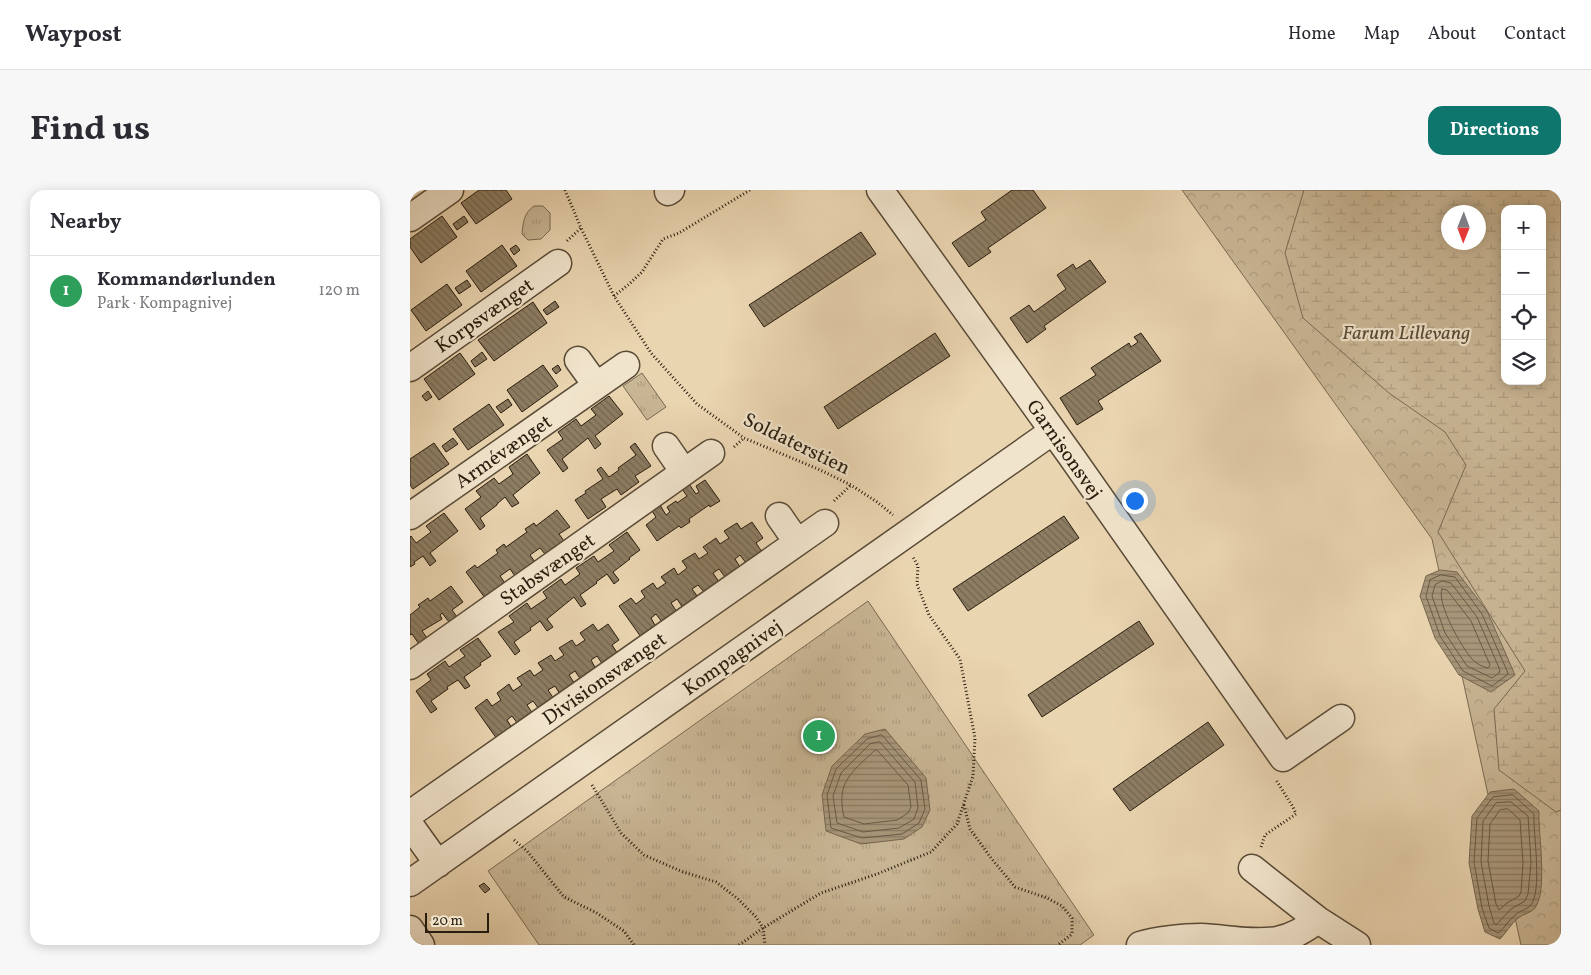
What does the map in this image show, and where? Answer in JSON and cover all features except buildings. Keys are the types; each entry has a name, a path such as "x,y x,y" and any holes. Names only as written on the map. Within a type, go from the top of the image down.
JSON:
{"street":[{"path":"410,218 450,190"},
{"name":"Garnisonsvej","path":"880,190 1053,431 1283,758"},
{"name":"Korpsvænget","path":"410,368 558,262"},
{"path":"578,360 596,386"},
{"name":"Armévænget","path":"410,516 626,364"},
{"name":"Kompagnivej","path":"410,883 1053,431"},
{"path":"666,446 684,472"},
{"name":"Stabsvænget","path":"410,666 711,453"},
{"path":"779,516 797,542"},
{"name":"Divisionsvænget","path":"410,814 825,522"},
{"path":"1283,758 1341,718"},
{"path":"410,824 438,864"},
{"path":"1252,868 1318,920 1357,945"},
{"path":"1140,945 1150,942 1199,937 1246,942 1278,940 1298,934 1318,920"},
{"path":"410,928 421,945"}],"path":[{"name":"Soldaterstien","path":"565,190 614,296 651,353 698,404 744,438 818,468 852,485 895,517"},
{"path":"614,296 642,272 663,238 679,233 750,190"},
{"path":"739,945 763,928 821,893 877,874 931,852 957,824 973,776 975,738 960,659 929,615 917,584 918,566 913,557"},
{"path":"1252,868 1266,835 1296,814 1294,807 1269,769 1283,758"},
{"path":"592,785 621,833 644,855 683,872 716,882 738,899 756,917 763,928 765,945"},
{"path":"964,804 970,829 1015,886 1062,906 1072,918 1072,934 1058,945"},
{"path":"514,840 527,850 564,897 595,912 624,931 634,945"}],"green space":[{"name":"Farum Lillevang","path":"1182,190 1561,190 1561,945 1521,945 1432,539"},
{"name":"Farum Lillevang","path":"1304,190 1561,190 1561,810 1556,812 1499,770 1494,709 1525,671 1438,532 1466,465 1445,432 1389,393 1303,318 1285,253"},
{"path":"534,206 543,206 550,213 550,230 541,239 528,240 522,234 523,226 526,215"},
{"path":"642,373 666,407 647,420 623,386"},
{"path":"868,601 1094,935 1080,945 539,945 488,871"}],"water":[{"path":"1440,570 1457,572 1487,611 1515,675 1491,692 1459,675 1435,638 1420,596 1426,576"},
{"path":"885,729 926,778 930,810 922,827 904,839 861,844 826,831 822,795 832,766 865,734"},
{"path":"1514,789 1539,811 1542,861 1541,888 1539,900 1535,908 1518,918 1500,939 1485,932 1478,909 1469,863 1472,816 1490,792"}],"place":[{"name":"Kommandørlunden","path":"819,736"}]}
